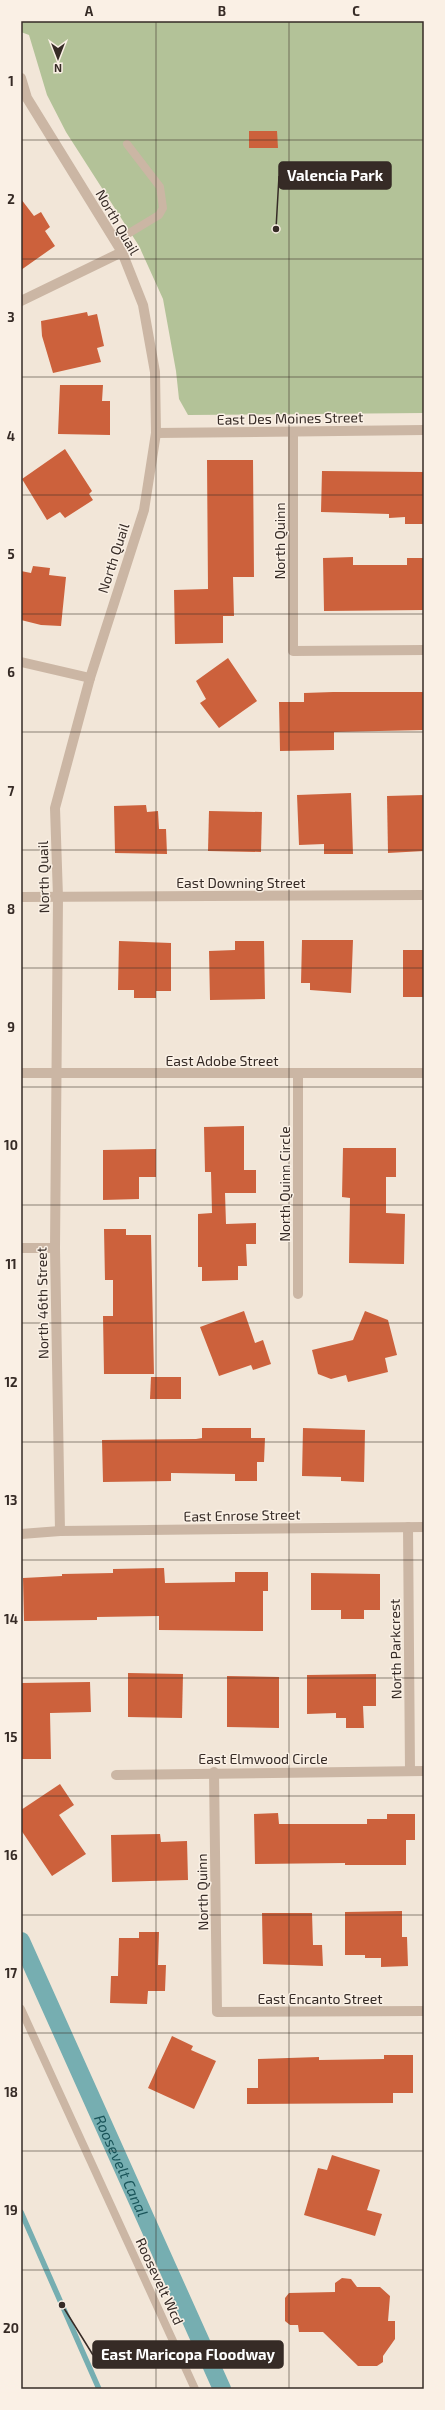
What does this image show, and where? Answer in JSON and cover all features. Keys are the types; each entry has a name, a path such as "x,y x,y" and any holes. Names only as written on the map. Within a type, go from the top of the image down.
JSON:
{"street":[{"name":"North Quail","path":"21,78 27,98 122,252 143,305 155,372 156,433 144,510 90,678 56,808 58,897 57,1074"},
{"path":"21,301 122,252"},
{"name":"East Des Moines Street","path":"156,433 424,430"},
{"name":"North Quinn","path":"293,432 293,651 424,650"},
{"path":"21,662 90,678"},
{"name":"East Downing Street","path":"21,897 424,895"},
{"name":"East Adobe Street","path":"21,1073 424,1073"},
{"name":"North 46th Street","path":"57,1074 55,1248 60,1531"},
{"name":"North Quinn Circle","path":"298,1074 298,1294"},
{"path":"21,1248 55,1248"},
{"name":"North Parkcrest","path":"408,1527 410,1771"},
{"name":"East Enrose Street","path":"21,1534 60,1531 424,1527"},
{"name":"East Elmwood Circle","path":"116,1775 214,1772 424,1771"},
{"name":"North Quinn","path":"214,1772 217,2012"},
{"name":"East Encanto Street","path":"217,2012 424,2011"}],"lane":[{"path":"116,242 159,215 163,208 160,187 128,144"},
{"name":"Roosevelt Wcd","path":"21,2009 195,2389"}],"green space":[{"path":"21,21 424,21 424,413 188,415 179,399 176,371 163,299 139,246 66,132 47,95 29,35 21,32"}],"building":[{"path":"249,131 277,131 278,148 249,148"},
{"path":"21,199 34,216 41,212 50,227 45,231 55,246 21,270"},
{"path":"87,312 88,316 97,314 104,346 97,348 101,362 53,373 42,336 41,321"},
{"path":"60,385 103,385 102,401 110,401 110,435 58,434"},
{"path":"65,449 92,491 89,494 93,500 65,518 60,512 47,520 22,479"},
{"path":"207,460 253,460 254,577 233,577 234,616 223,616 223,643 175,644 174,590 208,589"},
{"path":"322,471 424,472 423,524 405,524 405,517 389,518 389,514 321,512"},
{"path":"353,557 353,565 407,565 407,558 424,558 424,610 324,611 323,558"},
{"path":"33,566 50,568 49,575 66,577 61,626 41,625 21,620 21,571 31,573"},
{"path":"228,658 257,701 219,728 200,703 206,699 196,681"},
{"path":"424,692 424,730 334,732 334,750 280,751 279,702 304,702 304,693"},
{"path":"351,793 353,854 324,854 324,844 299,845 297,795"},
{"path":"424,795 424,851 388,853 387,796"},
{"path":"146,805 147,812 158,811 159,829 166,829 167,854 115,853 114,806"},
{"path":"209,811 262,812 261,852 208,851"},
{"path":"302,940 353,940 351,993 310,990 310,983 301,983"},
{"path":"119,941 171,943 171,991 156,991 156,998 134,998 134,990 118,990"},
{"path":"235,941 264,941 265,999 210,1000 209,951 235,950"},
{"path":"403,950 424,950 424,997 403,997"},
{"path":"244,1126 244,1170 256,1170 256,1193 225,1193 226,1224 256,1223 256,1244 246,1244 247,1266 238,1266 238,1280 202,1281 202,1267 198,1267 198,1214 212,1213 211,1172 205,1172 204,1127"},
{"path":"343,1148 396,1148 396,1177 386,1177 386,1213 405,1214 404,1264 349,1263 350,1198 342,1197"},
{"path":"156,1149 156,1177 139,1177 139,1199 103,1200 103,1150"},
{"path":"104,1229 126,1229 126,1235 151,1235 154,1374 104,1374 103,1316 113,1316 113,1280 105,1280"},
{"path":"244,1311 255,1343 263,1340 271,1364 253,1370 251,1365 219,1376 200,1327"},
{"path":"365,1311 388,1320 397,1355 385,1358 388,1372 348,1382 346,1375 331,1379 318,1374 312,1350 353,1340"},
{"path":"151,1377 181,1377 181,1399 150,1399"},
{"path":"202,1428 251,1428 251,1438 265,1438 264,1462 257,1462 257,1481 235,1481 235,1474 171,1473 171,1481 103,1482 102,1440 196,1439 202,1438"},
{"path":"303,1428 365,1430 364,1482 341,1481 341,1477 302,1476"},
{"path":"164,1568 165,1583 235,1582 235,1572 268,1572 268,1591 263,1591 263,1631 159,1630 159,1616 97,1617 97,1620 24,1621 23,1578 62,1576 62,1574 113,1573 113,1569"},
{"path":"311,1573 380,1574 380,1610 364,1610 364,1619 341,1619 341,1610 311,1610"},
{"path":"128,1673 183,1674 182,1718 128,1717"},
{"path":"376,1674 376,1706 363,1706 364,1728 346,1728 346,1718 336,1718 336,1713 307,1714 307,1675"},
{"path":"227,1676 279,1677 279,1728 227,1727"},
{"path":"90,1682 91,1712 50,1713 51,1759 21,1759 21,1683"},
{"path":"60,1784 74,1805 59,1815 86,1854 52,1876 21,1830 21,1810"},
{"path":"278,1813 279,1824 367,1824 367,1819 387,1819 387,1814 415,1814 415,1840 406,1840 406,1865 345,1865 345,1863 255,1864 254,1814"},
{"path":"160,1834 161,1842 187,1841 188,1880 112,1882 111,1835"},
{"path":"402,1911 402,1937 407,1937 408,1966 381,1967 381,1958 365,1958 365,1955 345,1955 345,1912"},
{"path":"262,1913 312,1913 313,1945 322,1945 323,1966 263,1964"},
{"path":"139,1932 159,1932 158,1965 166,1965 165,1991 148,1991 147,2004 110,2003 111,1976 118,1976 119,1938 139,1938"},
{"path":"172,2036 193,2046 191,2050 216,2061 194,2109 148,2088"},
{"path":"384,2055 413,2055 413,2093 393,2093 393,2103 247,2104 247,2088 258,2088 258,2059 319,2057 319,2060 384,2059"},
{"path":"332,2155 380,2170 367,2210 382,2214 375,2236 304,2215 318,2168 327,2170"},
{"path":"342,2278 351,2279 357,2287 380,2287 390,2296 388,2321 395,2321 395,2339 383,2356 383,2362 377,2366 358,2366 323,2332 299,2332 298,2325 290,2325 285,2321 285,2298 289,2293 335,2292 335,2283"}],"waterway":[{"name":"Roosevelt Canal","path":"21,1941 222,2389"},
{"path":"21,2212 99,2389"}],"place":[{"name":"Valencia Park","path":"276,229"},
{"name":"East Maricopa Floodway","path":"62,2305"}]}
